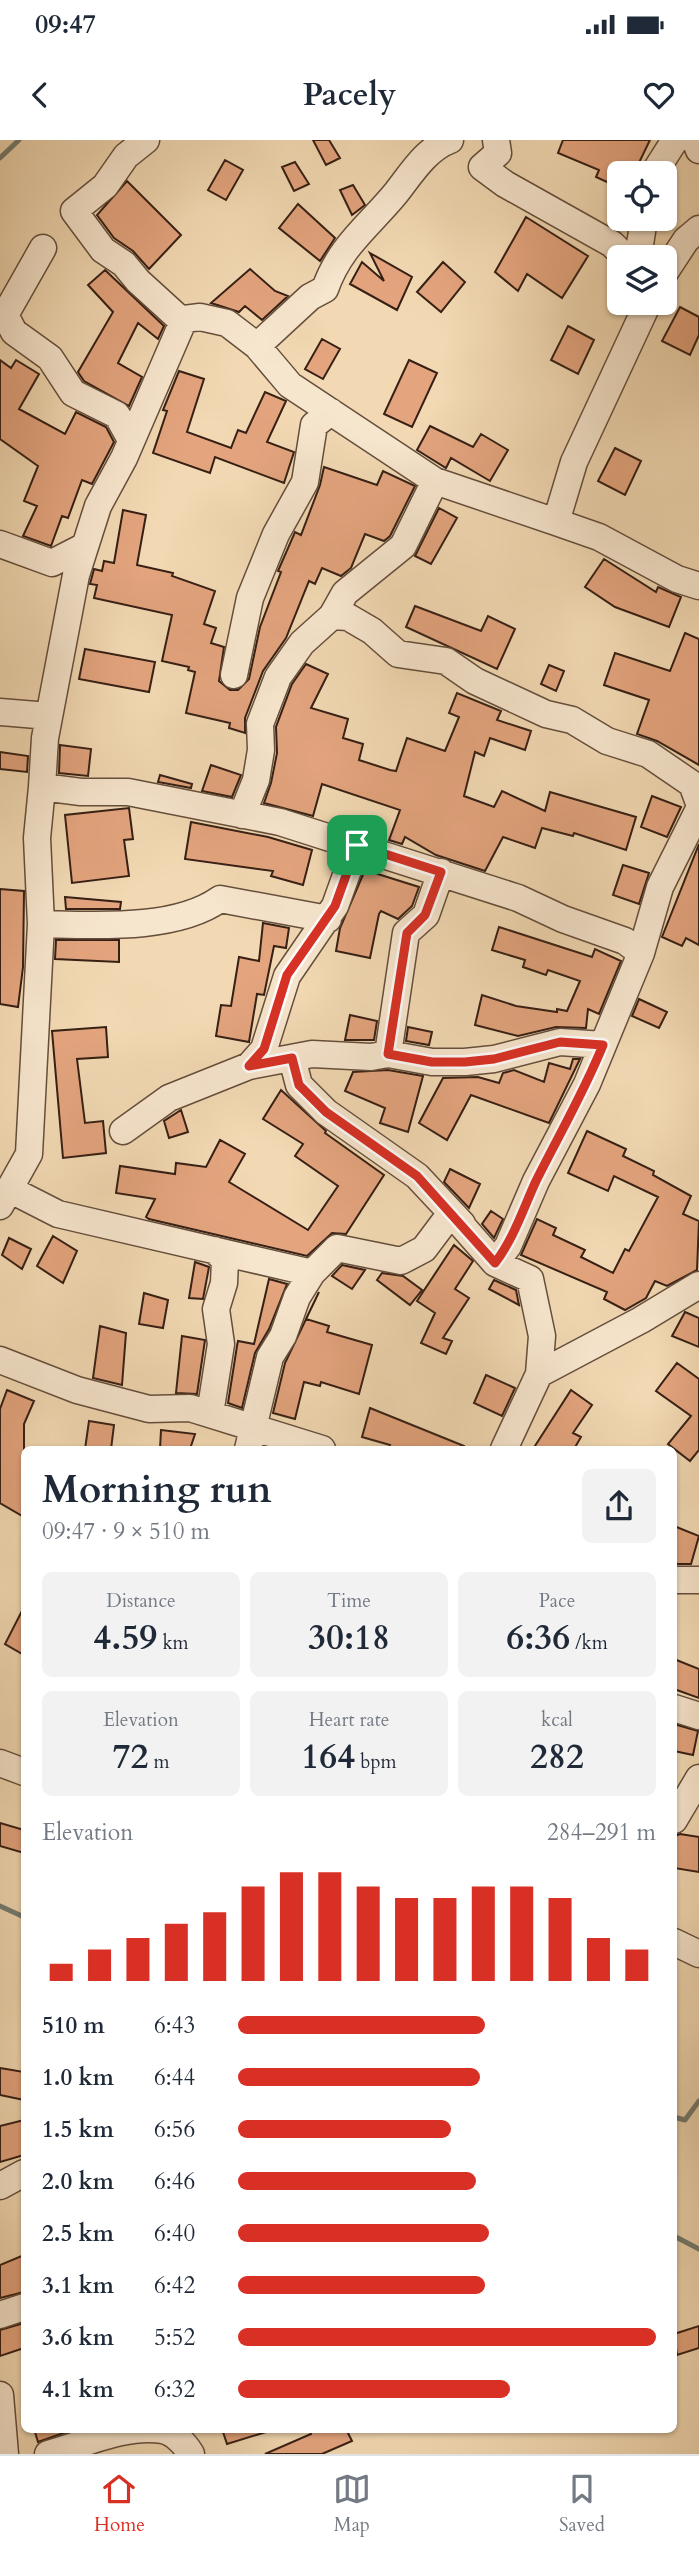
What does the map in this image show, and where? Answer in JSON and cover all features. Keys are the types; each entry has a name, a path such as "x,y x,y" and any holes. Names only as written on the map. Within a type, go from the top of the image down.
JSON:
{"street":[{"path":"146,140 126,156 105,186 74,211 103,250 124,264 183,322"},
{"path":"257,346 310,297 325,289 331,271 353,237 395,194 414,169 442,143 450,140"},
{"path":"482,140 482,167"},
{"path":"482,167 498,153 496,140"},
{"path":"662,161 675,140"},
{"path":"695,140 699,150"},
{"path":"482,167 505,184 608,245"},
{"path":"677,254 686,240 699,229"},
{"path":"624,245 637,231"},
{"path":"43,248 5,315 14,332 51,358 73,393 117,415 131,440"},
{"path":"556,522 574,462 642,315"},
{"path":"312,1273 58,1214 6,1198 29,1154 41,924 37,838 49,716 76,575 99,506 183,322 200,317 227,323 257,346 290,385 435,481 599,537 677,579 699,586"},
{"path":"234,675 250,598 276,534 305,482 314,425 331,412"},
{"path":"242,814 256,780 261,750 260,724 278,677 302,643 332,616 345,593 403,546 435,481"},
{"path":"0,544 52,564 85,546"},
{"path":"332,616 348,617 372,631 398,654 446,661 475,681 546,714 572,720 607,741 648,754 692,784 699,803"},
{"path":"0,712 49,716"},
{"path":"42,787 81,792 128,792 280,822 518,898 564,919 625,941 642,953"},
{"path":"495,1263 508,1246 536,1181 587,1084 642,953 660,887 699,809"},
{"path":"249,1066 264,1049 287,975 328,919 357,845"},
{"path":"388,1054 407,933 425,915 441,872"},
{"path":"41,924 145,922 202,912 220,899 328,919"},
{"path":"123,1131 169,1098 249,1066 312,1054 371,1057 388,1054 432,1062 465,1062 494,1059 560,1042 603,1045"},
{"path":"292,1058 299,1085 326,1112 417,1176 495,1263 530,1279 542,1336 539,1374 505,1446"},
{"path":"251,1438 270,1357 283,1336 297,1297 312,1273 337,1248 401,1261 424,1248 451,1213"},
{"path":"210,1414 221,1344 216,1309 224,1283 225,1260 214,1250"},
{"path":"539,1374 641,1320 699,1285"},
{"path":"0,1360 77,1390 149,1409 190,1408 210,1414 251,1438 303,1446"},
{"path":"677,1580 699,1580"},
{"path":"677,1709 699,1716"},
{"path":"0,1763 21,1771"},
{"path":"677,1815 699,1778"},
{"path":"677,1943 699,1954"},
{"path":"0,2186 21,2175"},
{"path":"0,2315 21,2308"},
{"path":"0,2395 5,2454"},
{"path":"48,2454 134,2433"},
{"path":"169,2433 187,2443"}],"building":[{"path":"313,140 329,140 340,158 326,165"},
{"path":"563,140 650,140 640,161 607,161 607,182 596,177 599,170 558,153"},
{"path":"225,160 243,170 226,200 208,190"},
{"path":"295,162 309,184 294,191 282,167"},
{"path":"127,181 181,235 149,269 133,251 114,238 97,215"},
{"path":"353,185 365,205 352,215 340,190"},
{"path":"298,204 335,238 320,261 279,228"},
{"path":"526,217 588,256 562,298 527,274 518,291 495,272"},
{"path":"370,253 412,277 397,310 350,284 362,262 384,281"},
{"path":"443,262 465,282 441,312 417,292"},
{"path":"250,269 275,291 288,296 262,320 245,306 239,312 211,303"},
{"path":"105,270 164,326 158,339 138,323 118,363 142,377 129,406 84,381 78,372 113,312 88,285"},
{"path":"680,307 699,317 699,335 690,355 662,341"},
{"path":"568,326 594,340 578,374 551,360"},
{"path":"322,339 340,349 323,379 305,369"},
{"path":"0,360 11,368 16,360 39,374 19,409 65,434 76,412 106,427 114,442 92,484 82,480 68,518 62,516 51,546 23,536 37,506 24,501 38,466 0,439"},
{"path":"409,360 437,373 412,427 384,414"},
{"path":"179,371 204,379 187,432 231,448 238,430 246,433 265,392 286,401 267,442 294,452 284,483 215,457 210,473 153,453 167,411 163,410"},
{"path":"430,426 473,447 481,434 508,450 490,481 451,458 446,468 417,450"},
{"path":"615,448 641,461 625,495 598,481"},
{"path":"324,467 377,485 383,471 415,486 390,536 384,541 365,534 351,568 341,576 322,568 315,584 309,581 286,638 263,671 245,718 245,733 229,728 230,723 186,713 195,672 188,670 189,667 162,661 172,615 94,598 97,585 90,584 94,569 102,571 104,561 114,563 123,510 146,515 137,565 173,573 172,576 215,591 204,624 216,628 211,643 224,647 219,681 230,690 238,690 249,679 260,627 281,572 278,571 295,532 301,535"},
{"path":"439,508 457,518 431,564 415,556"},
{"path":"604,559 656,592 658,587 681,597 669,627 615,607 585,587"},
{"path":"415,606 481,631 488,616 515,629 497,669 406,627"},
{"path":"685,633 699,639 699,765 657,741 637,734 649,700 604,685 615,653 670,671"},
{"path":"85,649 155,662 149,692 79,679"},
{"path":"306,664 328,674 311,708 348,719 343,738 363,744 359,760 390,770 396,771 407,738 445,751 459,717 449,713 457,693 501,711 497,720 531,731 525,750 490,738 484,756 475,752 464,796 494,807 502,791 545,811 550,792 636,817 626,850 574,833 573,836 542,828 535,848 503,837 485,871 436,855 405,837 402,844 389,840 400,810 322,784 313,816 264,803 277,753 276,727 292,684"},
{"path":"549,665 564,671 556,691 541,684"},
{"path":"60,745 91,749 88,776 59,773"},
{"path":"0,752 28,756 27,772 0,769"},
{"path":"211,765 241,775 232,797 202,791"},
{"path":"160,775 192,784 191,788 158,782"},
{"path":"652,796 681,807 667,837 641,827"},
{"path":"129,808 133,839 124,840 129,876 72,883 65,815"},
{"path":"191,822 268,837 312,850 303,885 271,876 273,871 185,859"},
{"path":"699,844 699,945 686,938 682,946 662,937"},
{"path":"623,865 649,873 639,904 613,895"},
{"path":"365,870 419,887 412,906 398,919 381,911 370,958 336,951 340,928"},
{"path":"0,889 24,891 23,967 18,1007 0,1004"},
{"path":"65,897 121,902 120,909 66,909"},
{"path":"263,923 289,928 286,948 274,946 264,995 257,994 249,1042 216,1036 221,1005 231,1006 239,957 259,961"},
{"path":"499,927 592,957 595,949 621,961 599,1014 588,1009 586,1028 556,1027 518,1036 475,1025 482,995 516,1006 567,1011 580,981 548,970 546,975 523,967 525,960 492,950"},
{"path":"56,940 119,940 119,962 55,959"},
{"path":"639,999 667,1012 659,1028 632,1016"},
{"path":"350,1015 377,1021 374,1040 345,1040"},
{"path":"106,1027 108,1057 77,1059 85,1123 103,1121 106,1153 63,1158 52,1031"},
{"path":"408,1027 432,1032 429,1045 406,1041"},
{"path":"573,1059 580,1059 549,1123 471,1095 447,1140 419,1123 443,1078 478,1077 499,1083 503,1073 514,1070 544,1082 549,1063 570,1069"},
{"path":"388,1070 423,1076 408,1132 380,1123 385,1108 345,1091 353,1072"},
{"path":"281,1090 326,1131 325,1133 384,1175 346,1234 332,1233 307,1256 149,1219 146,1217 155,1199 116,1193 120,1166 175,1174 176,1163 206,1167 220,1140 245,1154 229,1182 308,1230 338,1186 295,1156 303,1144 263,1119"},
{"path":"181,1110 188,1132 169,1138 164,1121"},
{"path":"587,1131 626,1149 623,1156 654,1171 653,1175 691,1196 683,1214 699,1221 697,1270 667,1286 655,1281 646,1298 625,1310 604,1299 607,1292 521,1255 537,1219 556,1228 553,1235 585,1250 581,1257 613,1273 625,1249 629,1251 658,1197 614,1176 608,1191 568,1173"},
{"path":"450,1169 480,1184 469,1208 444,1182"},
{"path":"491,1211 503,1219 494,1238 482,1224"},
{"path":"53,1236 77,1251 63,1283 37,1266"},
{"path":"9,1238 31,1249 22,1269 2,1255"},
{"path":"454,1245 473,1261 455,1289 469,1298 443,1338 452,1341 446,1354 421,1343 435,1313 417,1301"},
{"path":"195,1262 209,1267 203,1299 189,1298"},
{"path":"342,1265 365,1270 352,1289 332,1276"},
{"path":"382,1273 403,1276 422,1290 410,1305 377,1280"},
{"path":"269,1279 287,1284 269,1329 255,1353 242,1408 228,1403 238,1341 254,1344"},
{"path":"494,1280 516,1290 519,1305 489,1289"},
{"path":"144,1293 168,1300 163,1328 139,1324"},
{"path":"685,1312 699,1318 699,1347 672,1336"},
{"path":"306,1319 329,1326 327,1332 372,1345 359,1394 321,1382 320,1386 304,1382 295,1419 273,1413 285,1363"},
{"path":"100,1326 126,1333 122,1385 93,1378"},
{"path":"182,1336 205,1340 197,1394 176,1393"},
{"path":"677,1363 699,1379 699,1450 690,1461 677,1451 677,1446 668,1444 691,1416 656,1391"},
{"path":"486,1375 515,1388 502,1416 474,1403"},
{"path":"7,1390 34,1401 24,1424 24,1446 21,1446 21,1515 0,1503 0,1409"},
{"path":"571,1390 592,1405 573,1433 581,1437 576,1446 535,1446"},
{"path":"370,1408 464,1446 390,1446 362,1437"},
{"path":"89,1421 114,1425 111,1446 85,1446"},
{"path":"161,1430 195,1434 191,1446 160,1446"},
{"path":"677,1527 699,1536 691,1564 677,1564"},
{"path":"21,1613 21,1653 5,1644"},
{"path":"677,1660 699,1669 699,1698 677,1690"},
{"path":"677,1725 698,1731 693,1755 677,1752"},
{"path":"0,1823 21,1829 21,1852 0,1846"},
{"path":"677,1835 699,1837 699,1872 677,1868"},
{"path":"0,2068 21,2072 21,2099 0,2095"},
{"path":"21,2121 21,2156 0,2162 0,2126"},
{"path":"21,2256 21,2293 0,2298 0,2265"},
{"path":"21,2324 21,2349 0,2356 0,2330"},
{"path":"699,2326 699,2348 677,2355 677,2333"},
{"path":"35,2433 64,2433 38,2442"},
{"path":"223,2433 263,2433 227,2444"},
{"path":"348,2433 352,2441 322,2454 265,2454 311,2434"}],"waterway":[{"path":"0,158 19,140"},
{"path":"0,1906 21,1916"},
{"path":"677,2118 685,2120 699,2101"},
{"path":"677,2238 699,2249"}],"route":[{"path":"357,845 441,872 425,915 407,933 388,1054 432,1062 465,1062 494,1059 560,1042 603,1045 587,1084 536,1181 508,1246 495,1263 417,1176 326,1112 299,1085 292,1058 249,1066 264,1049 287,975 323,927 335,906 357,845"}]}
